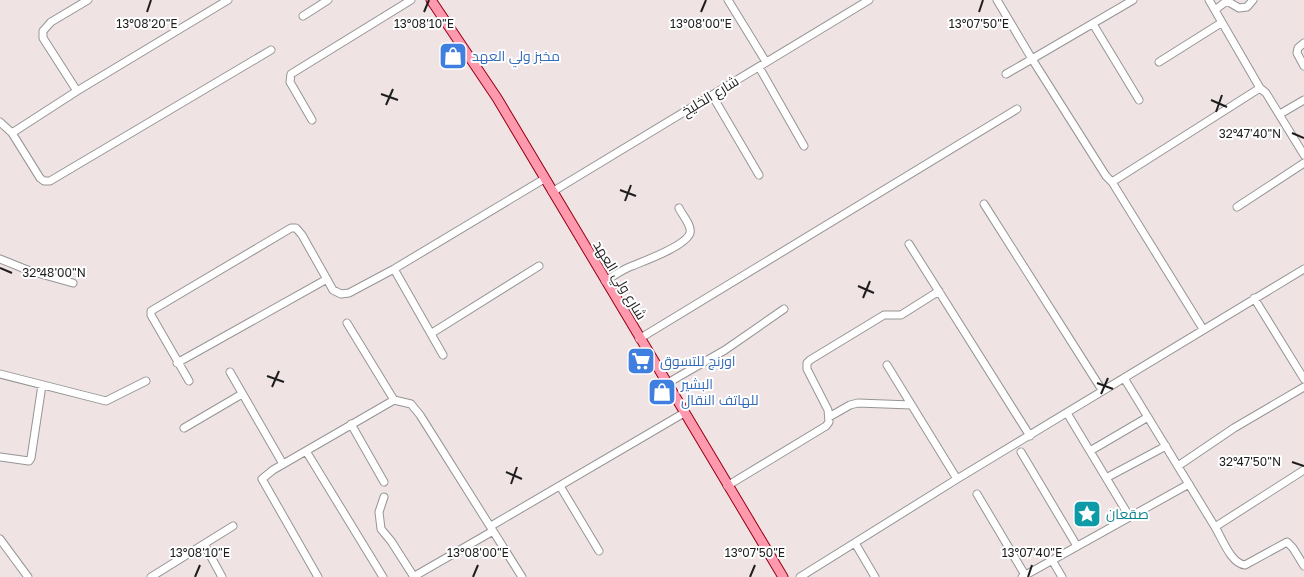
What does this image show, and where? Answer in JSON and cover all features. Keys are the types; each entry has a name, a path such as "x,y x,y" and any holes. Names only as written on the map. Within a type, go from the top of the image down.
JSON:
{"main road":[{"name":"شارع ولي العهد","path":"431,0 497,98 639,339 783,577"}],"street":[{"path":"77,91 43,38 43,31 51,22 88,0"},
{"path":"12,133 77,91 228,0"},
{"path":"303,16 328,0"},
{"path":"312,120 290,82 291,74 411,0"},
{"path":"728,0 766,62"},
{"name":"شارع الخليخ","path":"552,192 869,0"},
{"path":"997,0 1032,59 1106,176 1112,182 1203,329"},
{"path":"1006,74 1133,0"},
{"path":"1209,0 1260,88 1266,93 1280,114 1304,155"},
{"path":"1215,10 1228,0 1239,8 1247,7 1253,0"},
{"path":"1159,62 1221,23"},
{"path":"1093,24 1139,100"},
{"path":"1304,43 1297,51 1304,66"},
{"path":"0,122 12,133 40,178 44,182 50,181 271,50"},
{"path":"759,67 804,146"},
{"path":"1112,182 1260,88"},
{"path":"712,95 759,175"},
{"path":"1280,114 1304,100"},
{"path":"639,339 1017,109"},
{"path":"1237,207 1304,163"},
{"path":"189,381 151,315 151,311 291,228 296,228 302,235 333,290 341,294 348,293 394,269 544,179"},
{"path":"984,204 1102,390"},
{"path":"605,281 632,266 644,263 685,240 690,233 690,227 679,208"},
{"path":"909,244 1030,436"},
{"path":"0,259 30,271 73,284"},
{"path":"432,333 538,266"},
{"path":"394,269 443,355"},
{"path":"800,577 1102,390 1304,269"},
{"path":"178,363 327,280"},
{"path":"829,417 807,369 807,363 884,315 901,315 939,291"},
{"path":"1254,298 1304,379"},
{"path":"666,384 725,350 784,309"},
{"path":"347,323 394,400"},
{"path":"887,365 957,479"},
{"path":"230,372 283,464"},
{"path":"0,374 109,400 146,381"},
{"path":"1124,378 1232,556 1241,565 1245,565 1286,542 1293,548 1304,566"},
{"path":"0,457 24,462 29,461 31,458 42,385"},
{"path":"1178,466 1234,428 1304,387"},
{"path":"184,428 242,394"},
{"path":"318,577 262,479 283,464 394,400 411,404 420,415 522,577"},
{"path":"727,486 826,426 829,417 850,405 858,403 911,405"},
{"path":"384,497 379,512 381,529 391,541 413,577 560,486 684,413"},
{"path":"1067,413 1129,516"},
{"path":"1090,450 1148,417"},
{"path":"351,424 384,482"},
{"path":"1106,478 1166,446"},
{"path":"306,451 383,577"},
{"path":"1021,452 1077,546"},
{"path":"1215,527 1304,470"},
{"path":"977,494 1024,576 1188,484"},
{"path":"560,486 600,551"},
{"path":"151,577 233,526"},
{"path":"0,539 27,577"},
{"path":"855,543 875,577"},
{"path":"204,544 222,577"},
{"path":"1052,560 1062,577"}],"place":[{"name":"مخبز ولي العهد","path":"453,56"},
{"name":"اورنج للتسوق","path":"641,361"},
{"name":"البشير للهاتف النقال","path":"662,392"},
{"name":"صقعان","path":"1087,514"}]}
